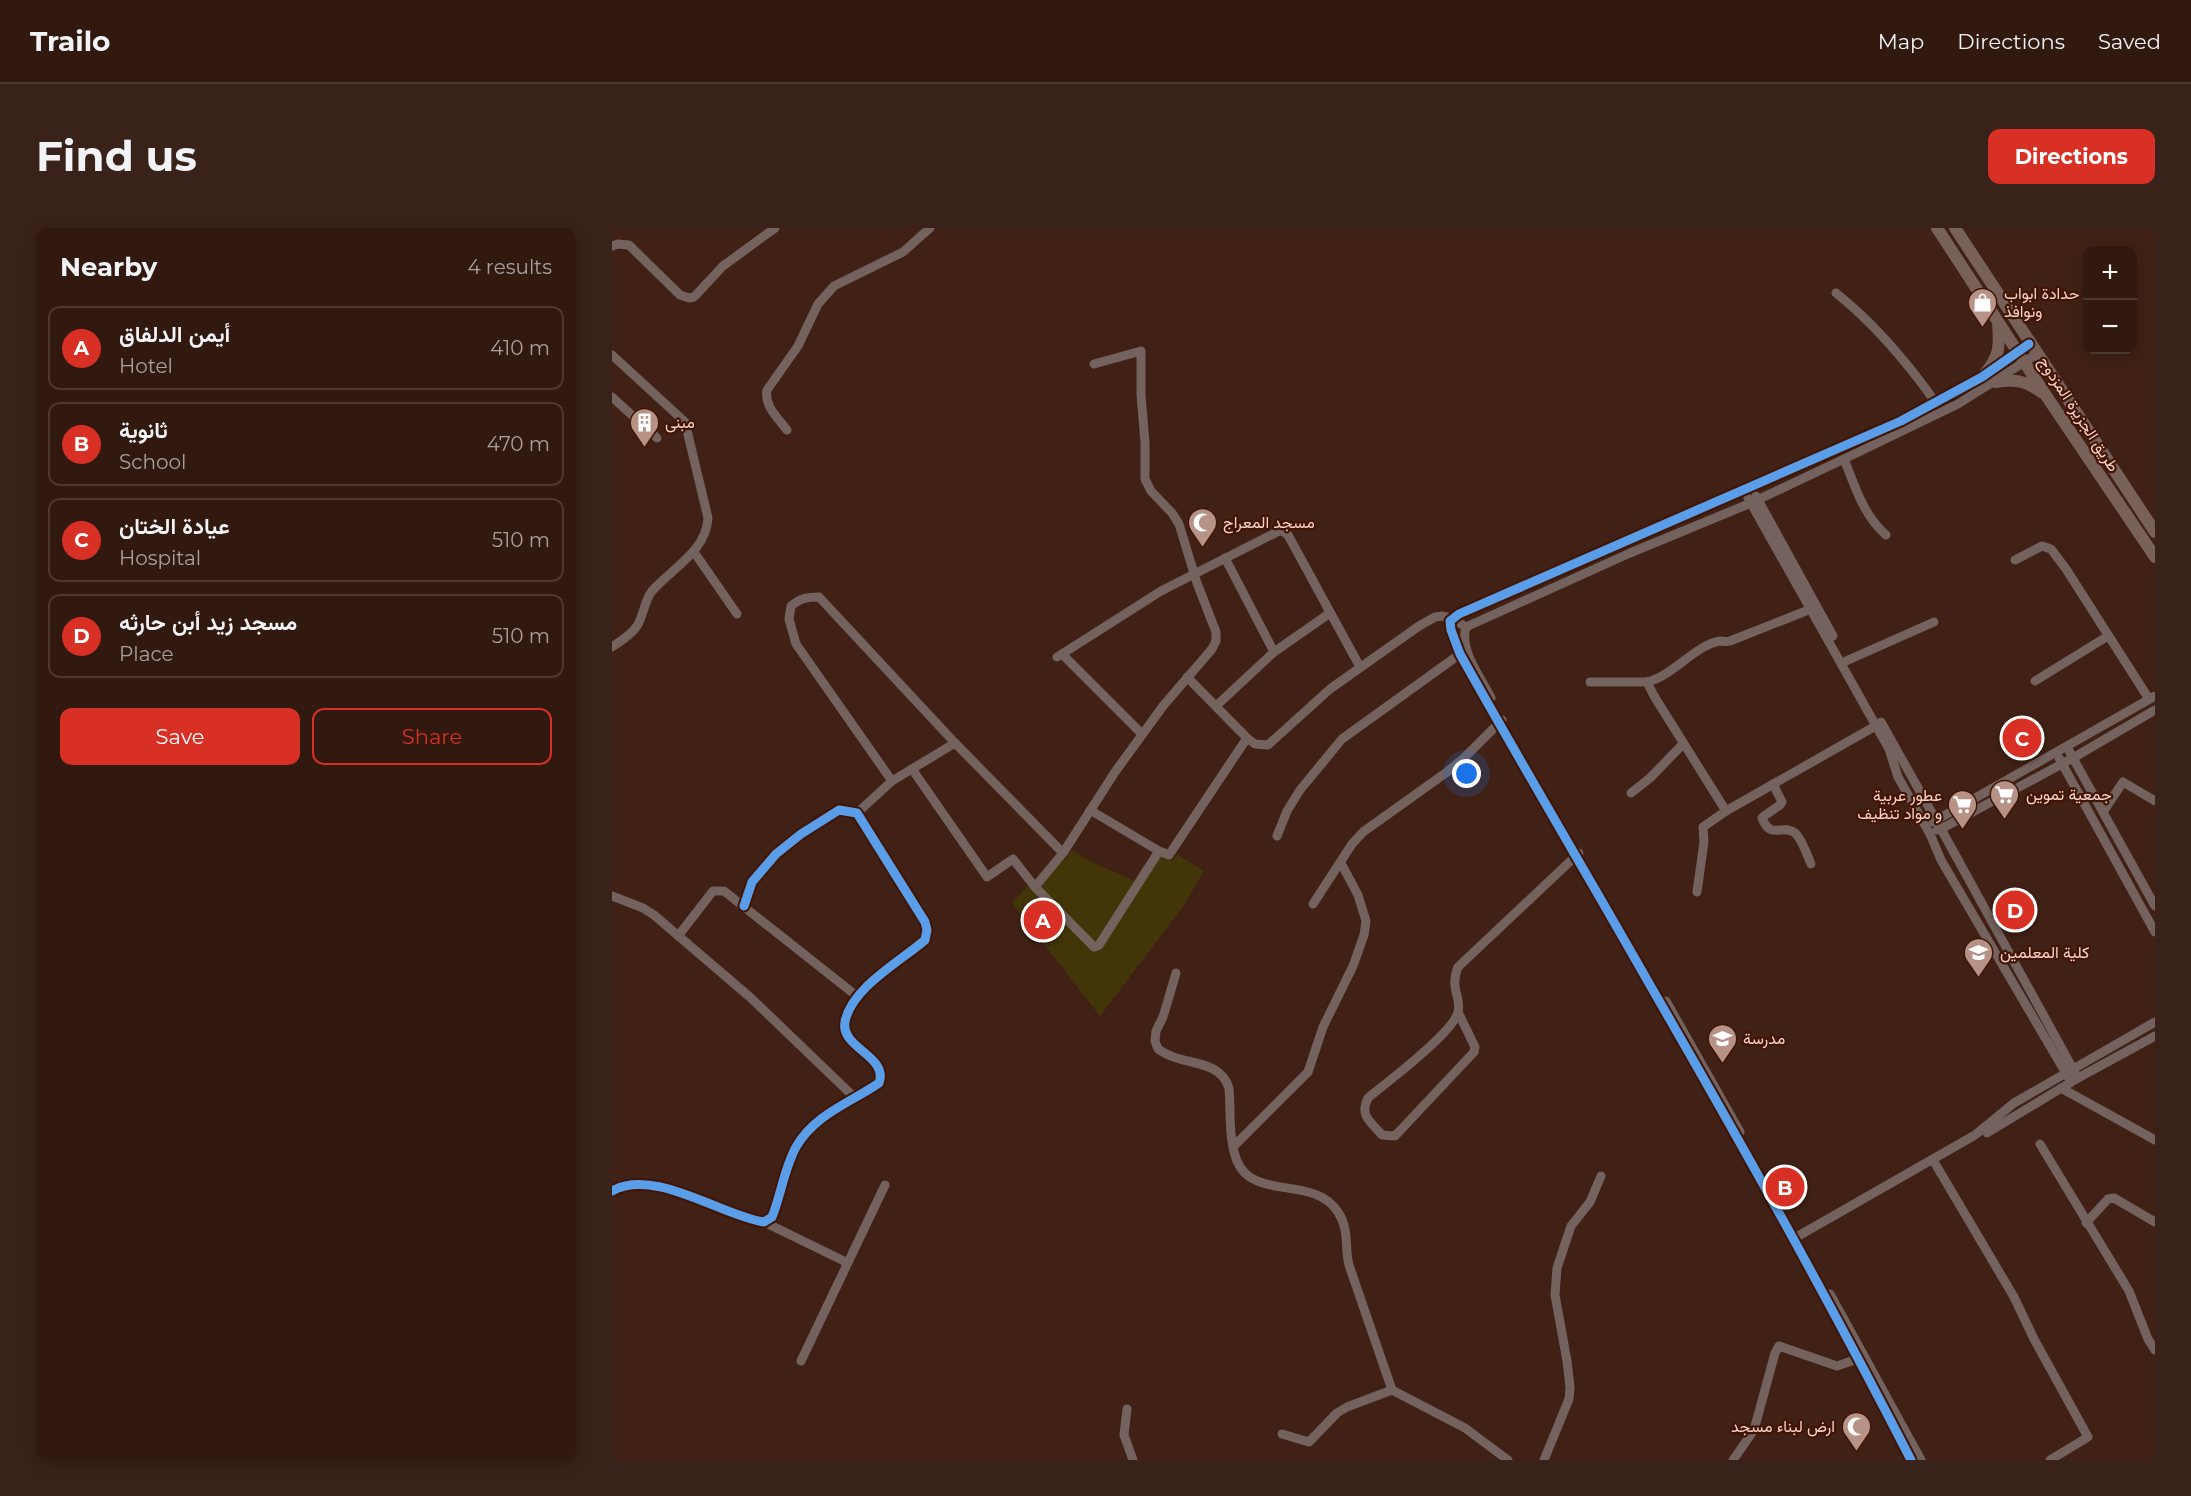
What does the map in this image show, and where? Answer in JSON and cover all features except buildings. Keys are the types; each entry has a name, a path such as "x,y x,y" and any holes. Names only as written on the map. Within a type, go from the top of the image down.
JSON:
{"main road":[{"name":"طريق الجزيرة المزدوج","path":"1937,228 2155,557"},
{"name":"طريق الجزيرة المزدوج","path":"1955,228 2155,532"},
{"path":"1982,377 1991,366 2000,348 1998,321"},
{"path":"1995,382 2016,379 2024,381 2045,394"}],"street":[{"path":"612,246 618,244 629,246 680,295 689,298 694,297 723,266 775,228"},
{"path":"787,430 768,405 765,397 767,390 798,346 818,304 834,286 903,252 930,228"},
{"path":"1836,292 1884,337 1936,403"},
{"path":"1187,677 1246,738 1255,744 1268,745 1330,689 1435,617 1451,618 1900,421 2033,349"},
{"path":"1035,887 1063,853 1162,706 1212,649 1216,641 1216,632 1194,574 1179,524 1151,491 1145,479 1141,351 1094,364"},
{"path":"612,355 681,417 687,426 708,518 704,536 694,552 651,593 638,625 612,647"},
{"path":"1466,627 1629,552 1754,501 1958,404 1995,382 2021,356"},
{"path":"612,397 657,438"},
{"path":"1844,459 1865,510 1876,526 1886,535"},
{"path":"1747,489 1846,661 1879,724 1898,777 1941,860 2069,1071"},
{"path":"1754,501 1811,609 1939,824 2074,1080"},
{"path":"2139,508 2155,522"},
{"path":"1142,735 1060,655 1161,591 1278,530 1284,531 1360,668"},
{"path":"1939,824 2152,697 2108,636 2051,549 2042,546 2015,560"},
{"path":"694,552 736,614"},
{"path":"1225,558 1274,652"},
{"path":"892,781 796,644 789,619 791,606 799,599 819,597 955,743 1063,853"},
{"path":"1590,682 1647,682 1661,678 1700,651 1720,641 1730,641 1811,609"},
{"path":"1216,706 1274,652 1330,613"},
{"path":"1451,618 1466,627"},
{"path":"1451,618 1449,624 1460,654 1922,1460"},
{"path":"1846,661 1934,622"},
{"path":"1466,627 1464,640 1467,651 1500,721"},
{"path":"2035,681 2108,636"},
{"path":"1277,836 1287,811 1300,790 1342,739 1460,654"},
{"path":"1647,682 1725,811"},
{"path":"1927,830 2073,758 2155,710"},
{"path":"1313,904 1352,844 1363,832 1447,772 1500,721"},
{"path":"1697,892 1704,842 1703,826 1725,811 1879,724"},
{"path":"1090,810 1169,855 1246,738"},
{"path":"857,813 892,781 955,743"},
{"path":"1631,793 1650,778 1683,744"},
{"path":"2067,747 2155,906"},
{"path":"2056,753 2073,788 2155,933"},
{"path":"912,769 987,877 1012,859 1035,887 1094,947 1097,947 1159,851"},
{"path":"2103,812 2123,782 2155,801"},
{"path":"1773,784 1782,802 1762,818 1765,825 1774,831 1788,830 1796,834 1811,864"},
{"path":"744,906 753,882 776,854 801,834 839,810 857,813 925,922 927,930 925,940 858,997 848,1014 844,1028 849,1037 874,1061 880,1072 879,1083 823,1118 803,1138 796,1147 780,1188 772,1217 764,1222"},
{"path":"1458,1012 1444,1032 1368,1098 1364,1114 1382,1135 1395,1136 1474,1052 1474,1047 1458,1012 1453,978 1458,966 1577,855"},
{"path":"1233,1147 1308,1072 1323,1027 1353,966 1364,935 1366,921 1358,895 1341,863"},
{"path":"678,936 713,891 724,891 858,997"},
{"path":"612,896 643,908 678,936 751,998 854,1097"},
{"path":"1176,973 1167,1005 1156,1031 1155,1041 1161,1051 1188,1062 1217,1069 1226,1079 1229,1088 1233,1147 1239,1164 1251,1177 1263,1183 1317,1193 1333,1204 1347,1233 1346,1250 1349,1265 1392,1390 1465,1428 1508,1460"},
{"path":"1934,1162 1986,1127 2014,1103 2155,1022"},
{"path":"1796,1240 2155,1036"},
{"path":"2061,1088 2155,1140"},
{"path":"2040,1143 2086,1223 2129,1291 2155,1350"},
{"path":"1934,1162 2014,1297 2034,1339 2088,1437 2050,1460"},
{"path":"1544,1460 1569,1399 1570,1388 1568,1361 1554,1286 1557,1268 1571,1226 1590,1202 1601,1176"},
{"path":"612,1191 628,1185 667,1189 764,1222 846,1262"},
{"path":"801,1361 846,1262 885,1185"},
{"path":"2086,1223 2108,1199 2114,1198 2155,1222"},
{"path":"1733,1460 1754,1430 1775,1353 1779,1346 1837,1366 1862,1357"},
{"path":"1862,1357 1911,1460"},
{"path":"1282,1434 1309,1442 1337,1413 1392,1390"},
{"path":"1127,1409 1124,1435 1133,1460"}],"shaded area":[{"path":"1072,850 1134,881 1143,866 1151,871 1161,855 1172,861 1178,855 1204,871 1184,905 1100,1016 1012,903 1053,859 1060,862 1066,859"}],"cycle path":[{"path":"1911,1460 1753,1166 1460,654 1450,621 1459,614 1901,421 1982,377 2029,344"},
{"path":"612,1191 629,1185 648,1185 688,1195 747,1218 764,1222 772,1217 788,1164 804,1136 834,1110 879,1083 880,1074 877,1066 850,1039 845,1031 845,1022 857,998 878,976 925,940 927,930 925,922 857,813 839,810 801,834 776,854 752,882 744,906"}],"place":[{"name":"حدادة ابواب ونوافذ","path":"1983,328"},
{"name":"مبنى","path":"644,448"},
{"name":"مسجد المعراج","path":"1202,548"},
{"name":"عيادة الختان","path":"2022,738"},
{"name":"جمعية تموين","path":"2005,820"},
{"name":"عطور عربية و مواد تنظيف","path":"1963,830"},
{"name":"مسجد زيد أبن حارثه","path":"2015,910"},
{"name":"أيمن الدلفاق","path":"1043,920"},
{"name":"كلية المعلمين","path":"1979,978"},
{"name":"مدرسة","path":"1722,1064"},
{"name":"ثانوية","path":"1785,1187"},
{"name":"ارض لبناء مسجد","path":"1856,1452"}]}
